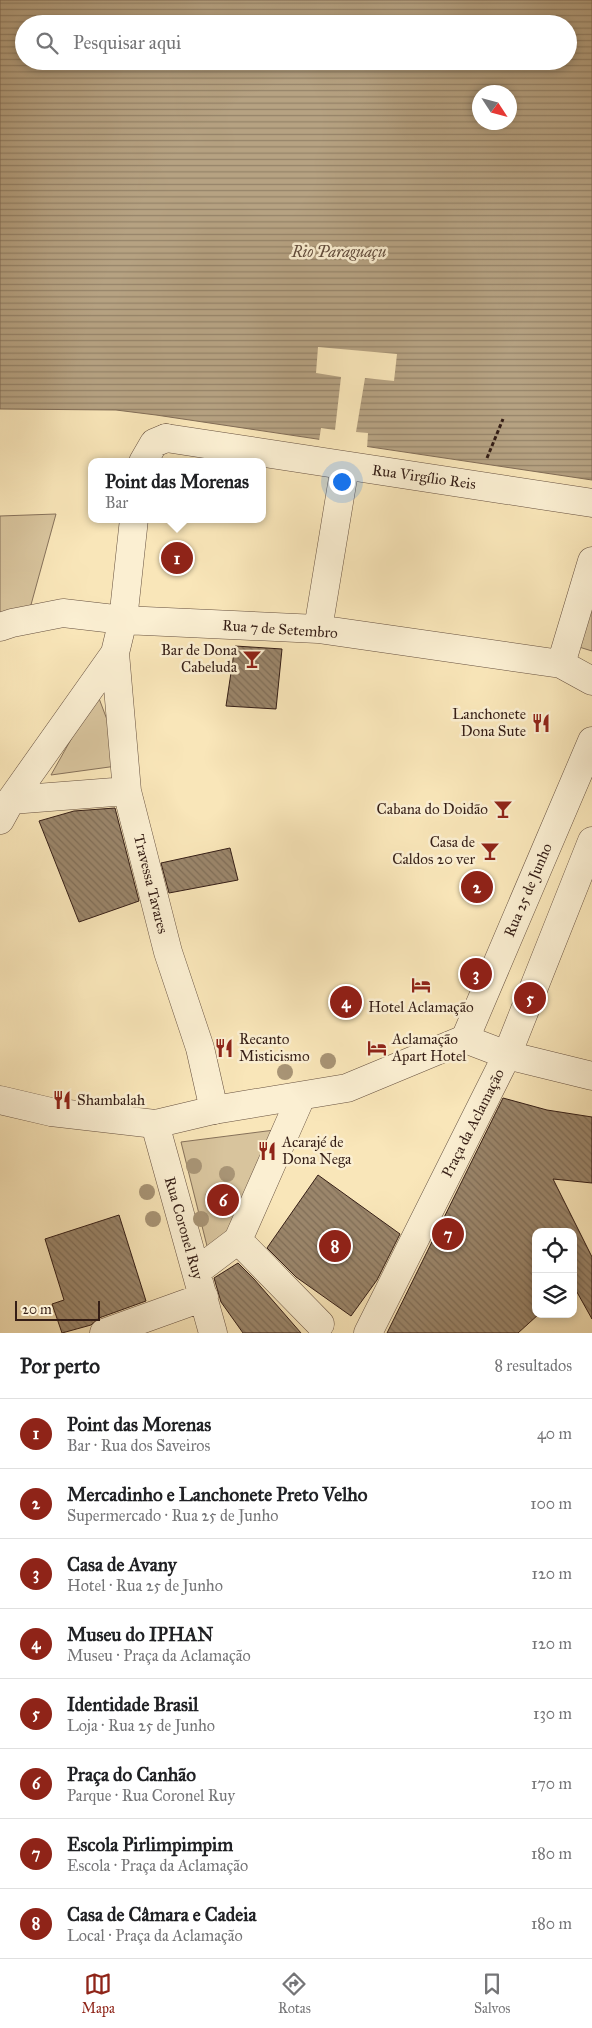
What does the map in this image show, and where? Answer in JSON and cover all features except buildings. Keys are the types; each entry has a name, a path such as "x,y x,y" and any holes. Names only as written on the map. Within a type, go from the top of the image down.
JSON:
{"street":[{"name":"Rua Virgílio Reis","path":"145,458 154,443 166,438 592,503"},
{"path":"318,629 345,466"},
{"path":"6,810 115,653 123,620 134,523"},
{"path":"592,561 561,664 592,682"},
{"name":"Rua 7 de Setembro","path":"0,627 63,613 123,620 318,629 561,664"},
{"name":"Travessa Tavares","path":"115,653 127,790 168,952 200,1048 214,1110"},
{"name":"Rua 25 de Junho","path":"465,1039 592,741"},
{"path":"6,810 127,790"},
{"path":"592,841 507,1055 592,1076"},
{"path":"0,1100 51,1112 155,1124 214,1110 346,1088 465,1039"},
{"name":"Praça da Aclamação","path":"368,1333 507,1055 465,1039"},
{"path":"197,1272 238,1240 302,1096"},
{"name":"Rua Coronel Ruy","path":"155,1124 213,1333"},
{"path":"238,1240 320,1324"},
{"path":"104,1333 204,1298"}],"path":[{"path":"486,464 491,445 503,419"}],"shaded area":[{"path":"56,514 29,612 0,620 0,516"},
{"path":"592,607 592,651 579,647"},
{"path":"97,693 124,765 51,775"},
{"path":"298,1127 210,1258 181,1142"}],"water":[{"name":"Rio Paraguaçu","path":"0,0 592,0 592,480 116,410 0,409"}],"pier":[{"path":"318,347 397,354 394,381 365,378 356,432 368,433 367,449 319,441 321,428 335,430 341,377 316,373"}],"place":[{"name":"Point das Morenas","path":"177,558"},
{"name":"Bar de Dona Cabeluda","path":"252,659"},
{"name":"Lanchonete Dona Sute","path":"541,723"},
{"name":"Cabana do Doidão","path":"503,809"},
{"name":"Casa de Caldos 20 ver","path":"490,851"},
{"name":"Mercadinho e Lanchonete Preto Velho","path":"477,887"},
{"name":"Casa de Avany","path":"476,974"},
{"name":"Hotel Aclamação","path":"421,985"},
{"name":"Identidade Brasil","path":"530,998"},
{"name":"Museu do IPHAN","path":"346,1002"},
{"name":"Recanto Misticismo","path":"224,1048"},
{"name":"Aclamação Apart Hotel","path":"377,1048"},
{"name":"Shambalah","path":"62,1100"},
{"name":"Acarajé de Dona Nega","path":"267,1151"},
{"name":"Praça do Canhão","path":"223,1200"},
{"name":"Escola Pirlimpimpim","path":"448,1234"},
{"name":"Casa de Câmara e Cadeia","path":"335,1246"}]}
